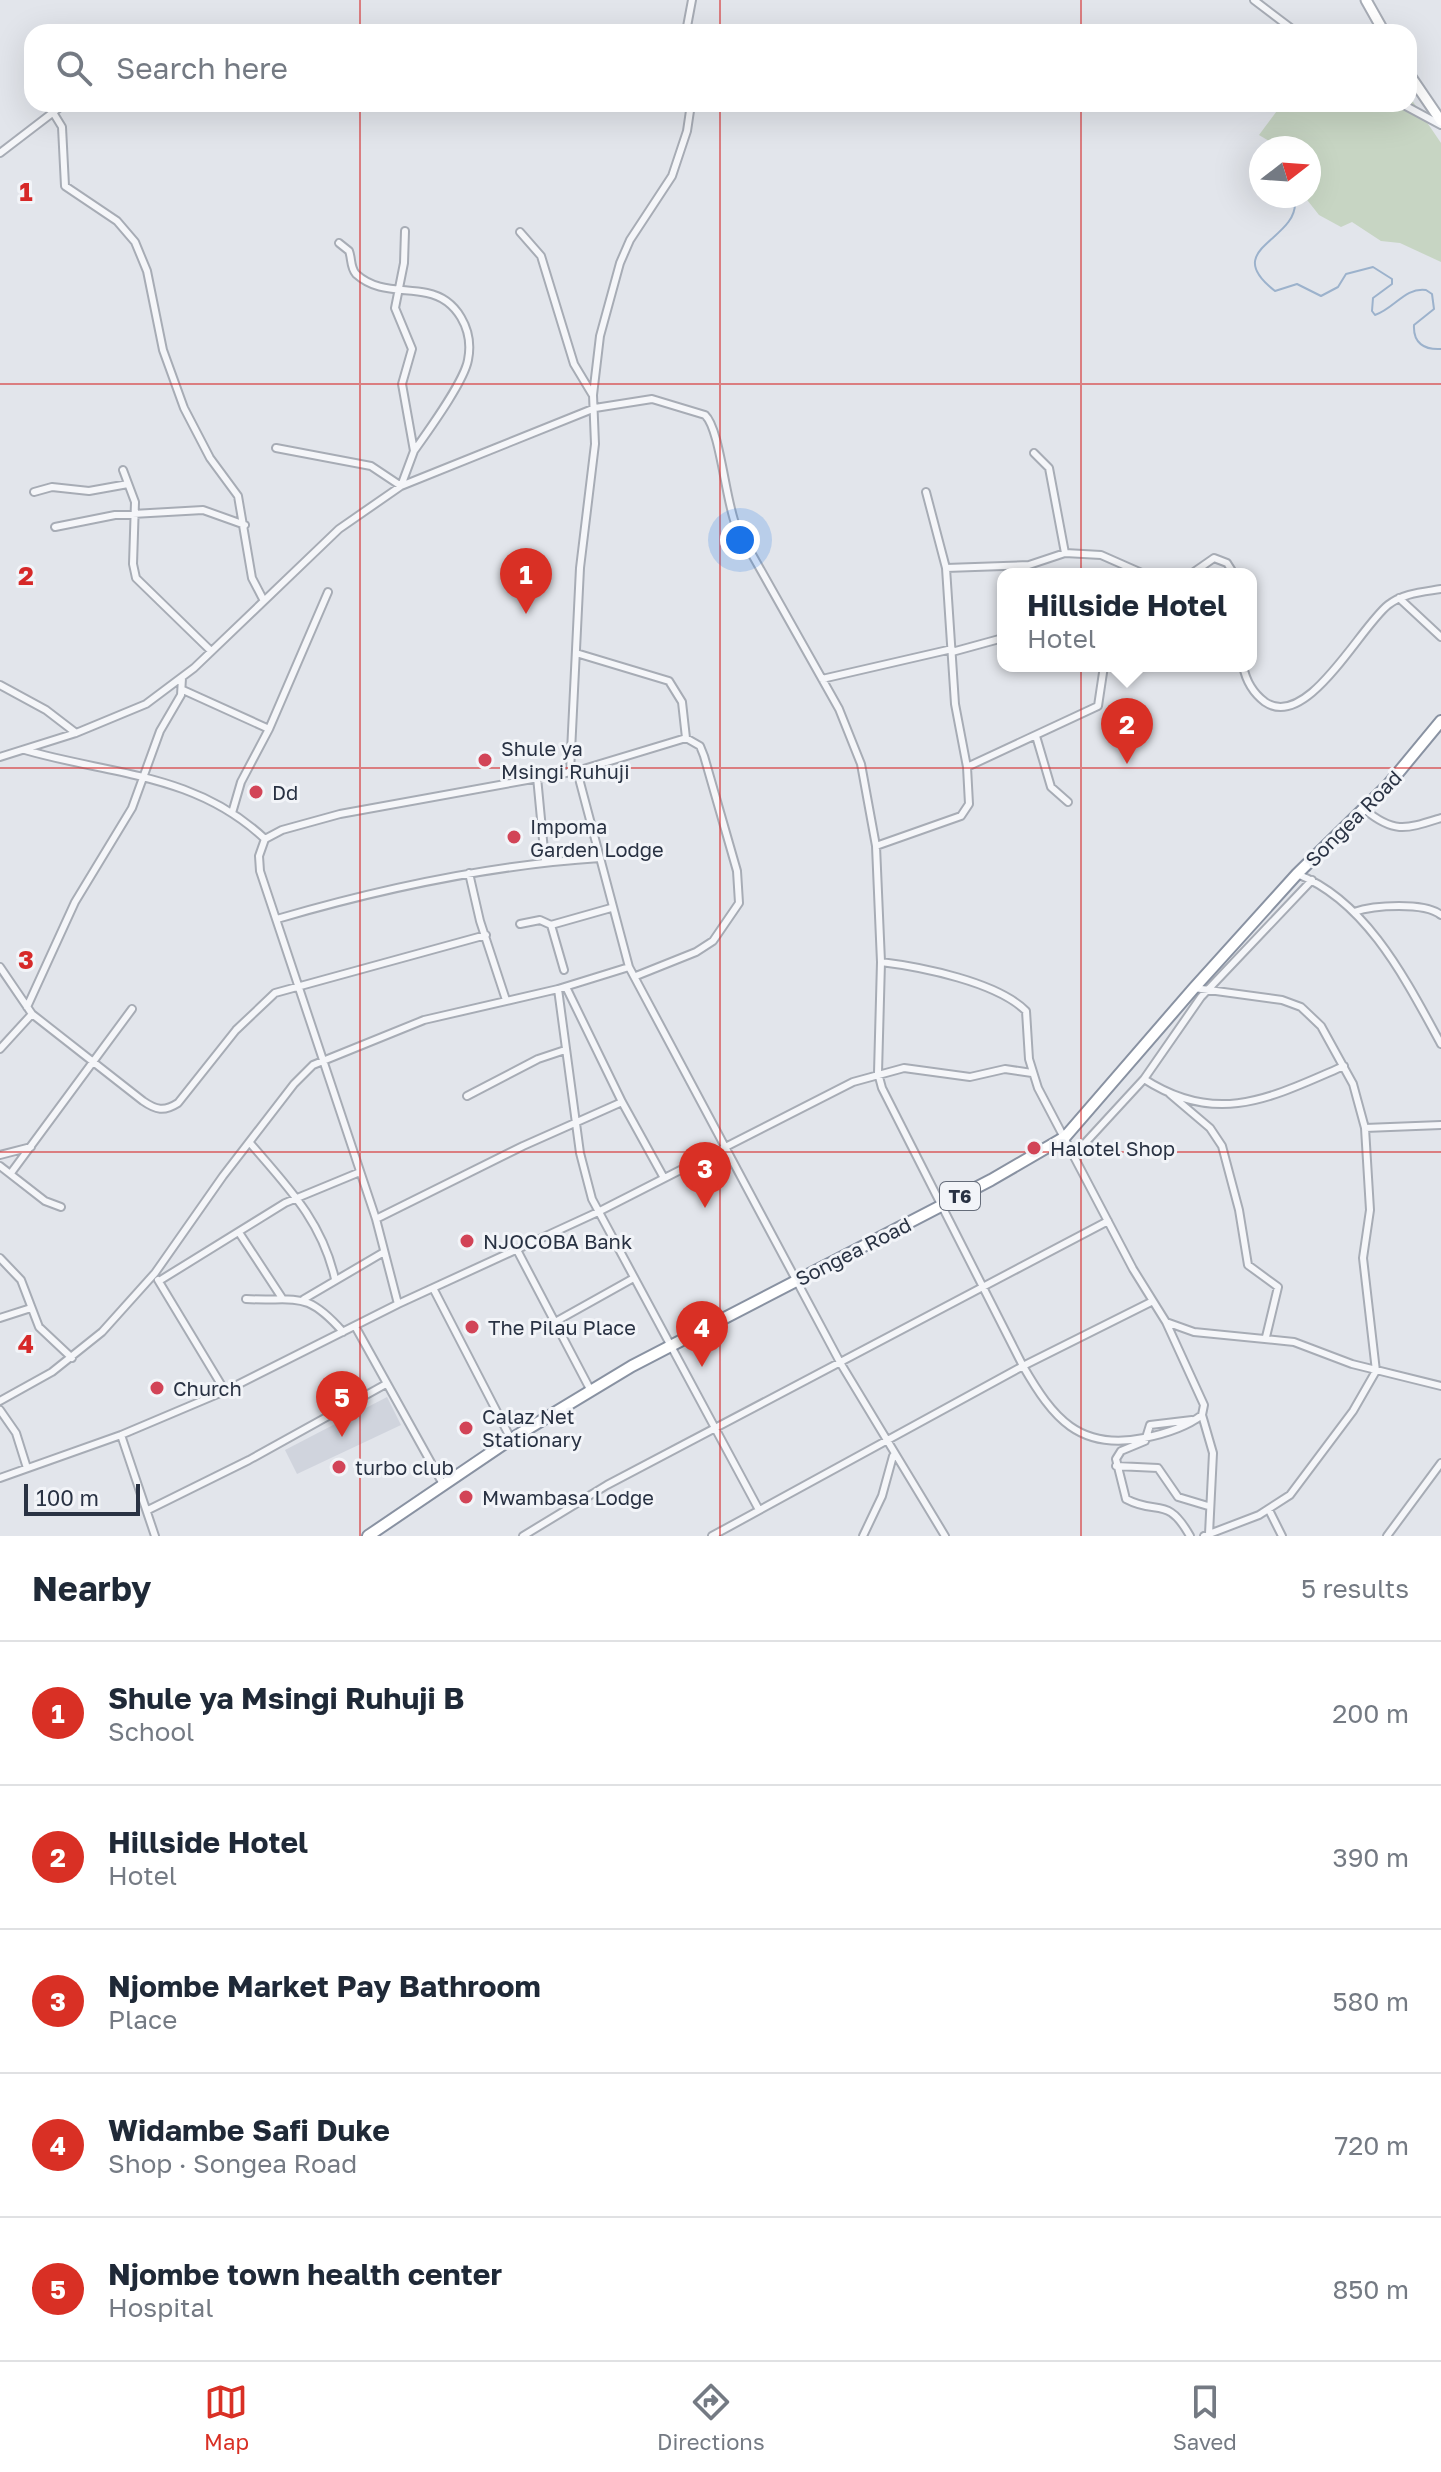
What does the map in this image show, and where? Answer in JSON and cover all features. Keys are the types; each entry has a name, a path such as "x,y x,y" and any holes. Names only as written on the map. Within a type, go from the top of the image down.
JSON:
{"highway":[{"name":"Songea Road","path":"368,1536 511,1439 669,1345 941,1206 1065,1137 1297,874 1364,809 1441,721"}],"main road":[{"path":"1366,0 1380,24"},
{"path":"1417,86 1441,123"}],"street":[{"path":"686,24 692,0"},
{"path":"1254,0 1286,24"},
{"path":"1417,111 1441,123"},
{"path":"690,112 672,176 630,240 620,263 600,336 593,395 595,408 576,653 573,771 629,967 841,1364 893,1456 944,1535"},
{"path":"0,153 54,114 62,127 65,186 117,221 135,242 147,271 163,350 184,408 210,458 231,483 245,525 252,578 264,601"},
{"path":"405,231 404,263 396,291 397,319 412,349 402,384 414,451"},
{"path":"520,232 541,256 574,364 593,395"},
{"path":"339,243 349,251 356,273 375,285 396,291 424,292 448,301 463,320 469,349 466,367 414,451 401,486"},
{"path":"0,758 134,711 182,678 339,529 401,486 595,408 652,399 705,415 711,421 726,501 736,526 822,679 861,764 876,846 881,962 878,1073 887,1101 1023,1366 1054,1412 1080,1433 1116,1442 1148,1437"},
{"path":"276,448 371,466 401,486"},
{"path":"1034,453 1049,468 1065,553"},
{"path":"123,470 135,502 136,578 211,651"},
{"path":"34,492 52,487 89,491 128,484"},
{"path":"876,846 950,821 967,812 967,767 955,704 946,568 926,492"},
{"path":"55,527 134,514 203,510 245,525"},
{"path":"946,568 1029,565 1065,553 1101,555 1130,568"},
{"path":"1200,568 1214,558 1227,563 1230,568"},
{"path":"1246,672 1256,695 1269,705 1281,709 1296,705 1326,678 1380,612 1399,598 1441,589"},
{"path":"232,813 241,782 269,729 328,592"},
{"path":"1399,598 1441,637"},
{"path":"822,679 997,640"},
{"path":"576,653 669,681 682,702 686,738"},
{"path":"967,767 1098,706 1103,672"},
{"path":"0,1049 30,1010 75,902 125,822 160,731 183,690 182,678"},
{"path":"0,685 46,710 76,733"},
{"path":"183,690 269,729"},
{"path":"1036,736 1051,787 1068,802"},
{"path":"398,1304 376,1219 260,871 259,856 265,839 282,830 340,814 573,771 686,738 695,742 704,756 737,871 739,903 713,941 696,952 636,976"},
{"path":"25,750 144,774 232,813 265,839"},
{"path":"537,777 545,861"},
{"path":"1364,809 1397,829 1441,818"},
{"path":"277,919 368,894 469,873 545,861 600,858"},
{"path":"469,873 506,1000"},
{"path":"1297,874 1312,880 1354,912 1378,942 1441,1044"},
{"path":"1074,1155 1144,1079 1208,990 1312,880"},
{"path":"1354,912 1372,906 1400,905 1432,909 1441,915"},
{"path":"520,924 540,920 551,925 611,908"},
{"path":"551,925 564,970"},
{"path":"0,967 30,1010 143,1101 155,1109 168,1110 178,1103 256,1009 275,993 486,935"},
{"path":"881,962 944,975 1019,1004 1026,1011 1032,1073 1151,1302 1166,1322 1204,1405 1199,1418 1213,1453 1206,1535 1269,1510 1306,1478 1376,1371 1363,1258 1370,1210 1365,1128 1358,1096 1344,1066 1321,1026 1301,1007 1282,1000 1194,988"},
{"path":"0,1401 72,1358 102,1332 155,1273 305,1070 323,1059 424,1020 562,988 629,967"},
{"path":"562,988 565,1050 583,1170 598,1212 758,1508"},
{"path":"562,988 664,1178"},
{"path":"11,1173 132,1009"},
{"path":"467,1096 528,1064 565,1050"},
{"path":"1170,1094 1218,1105 1246,1104 1344,1066"},
{"path":"0,1478 121,1435 225,1391 398,1304 598,1212 723,1147 878,1073 929,1069 970,1077 1005,1069 1032,1073"},
{"path":"1144,1079 1170,1094 1217,1137 1239,1210 1248,1265 1278,1287 1266,1337"},
{"path":"376,1219 622,1102"},
{"path":"1365,1128 1441,1125"},
{"path":"250,1143 298,1196 323,1240 335,1279"},
{"path":"0,1155 33,1146"},
{"path":"0,1166 45,1201 61,1207"},
{"path":"159,1281 298,1196 360,1172"},
{"path":"523,1536 607,1485 717,1431 1108,1221"},
{"path":"240,1234 282,1298"},
{"path":"517,1250 591,1391"},
{"path":"304,1299 384,1252"},
{"path":"0,1258 21,1280 39,1327 72,1358"},
{"path":"155,1273 225,1391"},
{"path":"555,1322 632,1279"},
{"path":"433,1288 511,1439"},
{"path":"246,1299 304,1299 327,1314 343,1332"},
{"path":"712,1536 758,1508 1023,1366 1151,1302"},
{"path":"0,1318 31,1308"},
{"path":"1166,1322 1194,1332 1294,1342 1376,1371 1441,1386"},
{"path":"355,1326 444,1486"},
{"path":"148,1510 236,1467 386,1384"},
{"path":"0,1410 16,1433 27,1468"},
{"path":"1148,1437 1150,1425 1157,1422 1199,1418"},
{"path":"1190,1536 1176,1514 1126,1499 1116,1466 1121,1451 1199,1418"},
{"path":"121,1435 155,1536"},
{"path":"863,1536 882,1496 893,1456"},
{"path":"1387,1536 1441,1463"},
{"path":"1116,1466 1154,1467 1161,1471 1178,1497 1208,1506"},
{"path":"1269,1510 1282,1536"}],"shaded area":[{"path":"387,1397 401,1425 297,1474 285,1450"}],"green space":[{"path":"1417,108 1441,143 1441,262 1400,243 1381,241 1352,222 1341,227 1319,215 1313,208 1321,208 1321,136 1261,136 1276,112 1417,112"}],"waterway":[{"path":"1294,208 1285,226 1258,254 1255,264 1260,276 1275,291 1297,284 1321,296 1338,287 1346,274 1373,267 1392,279 1392,284 1373,298 1372,311 1375,315 1412,292 1426,290 1432,294 1434,309 1414,325 1415,336 1425,347 1441,349"}],"place":[{"name":"Shule ya Msingi Ruhuji B","path":"526,614"},
{"name":"Shule ya Msingi Ruhuji","path":"485,760"},
{"name":"Hillside Hotel","path":"1127,764"},
{"name":"Dd","path":"256,792"},
{"name":"Impoma Garden Lodge","path":"514,837"},
{"name":"Halotel Shop","path":"1034,1148"},
{"name":"Njombe Market Pay Bathroom","path":"705,1208"},
{"name":"NJOCOBA Bank","path":"467,1241"},
{"name":"The Pilau Place","path":"472,1327"},
{"name":"Widambe Safi Duke","path":"702,1367"},
{"name":"Church","path":"157,1388"},
{"name":"Calaz Net Stationary","path":"466,1428"},
{"name":"Njombe town health center","path":"342,1437"},
{"name":"turbo club","path":"339,1467"},
{"name":"Mwambasa Lodge","path":"466,1497"}]}
